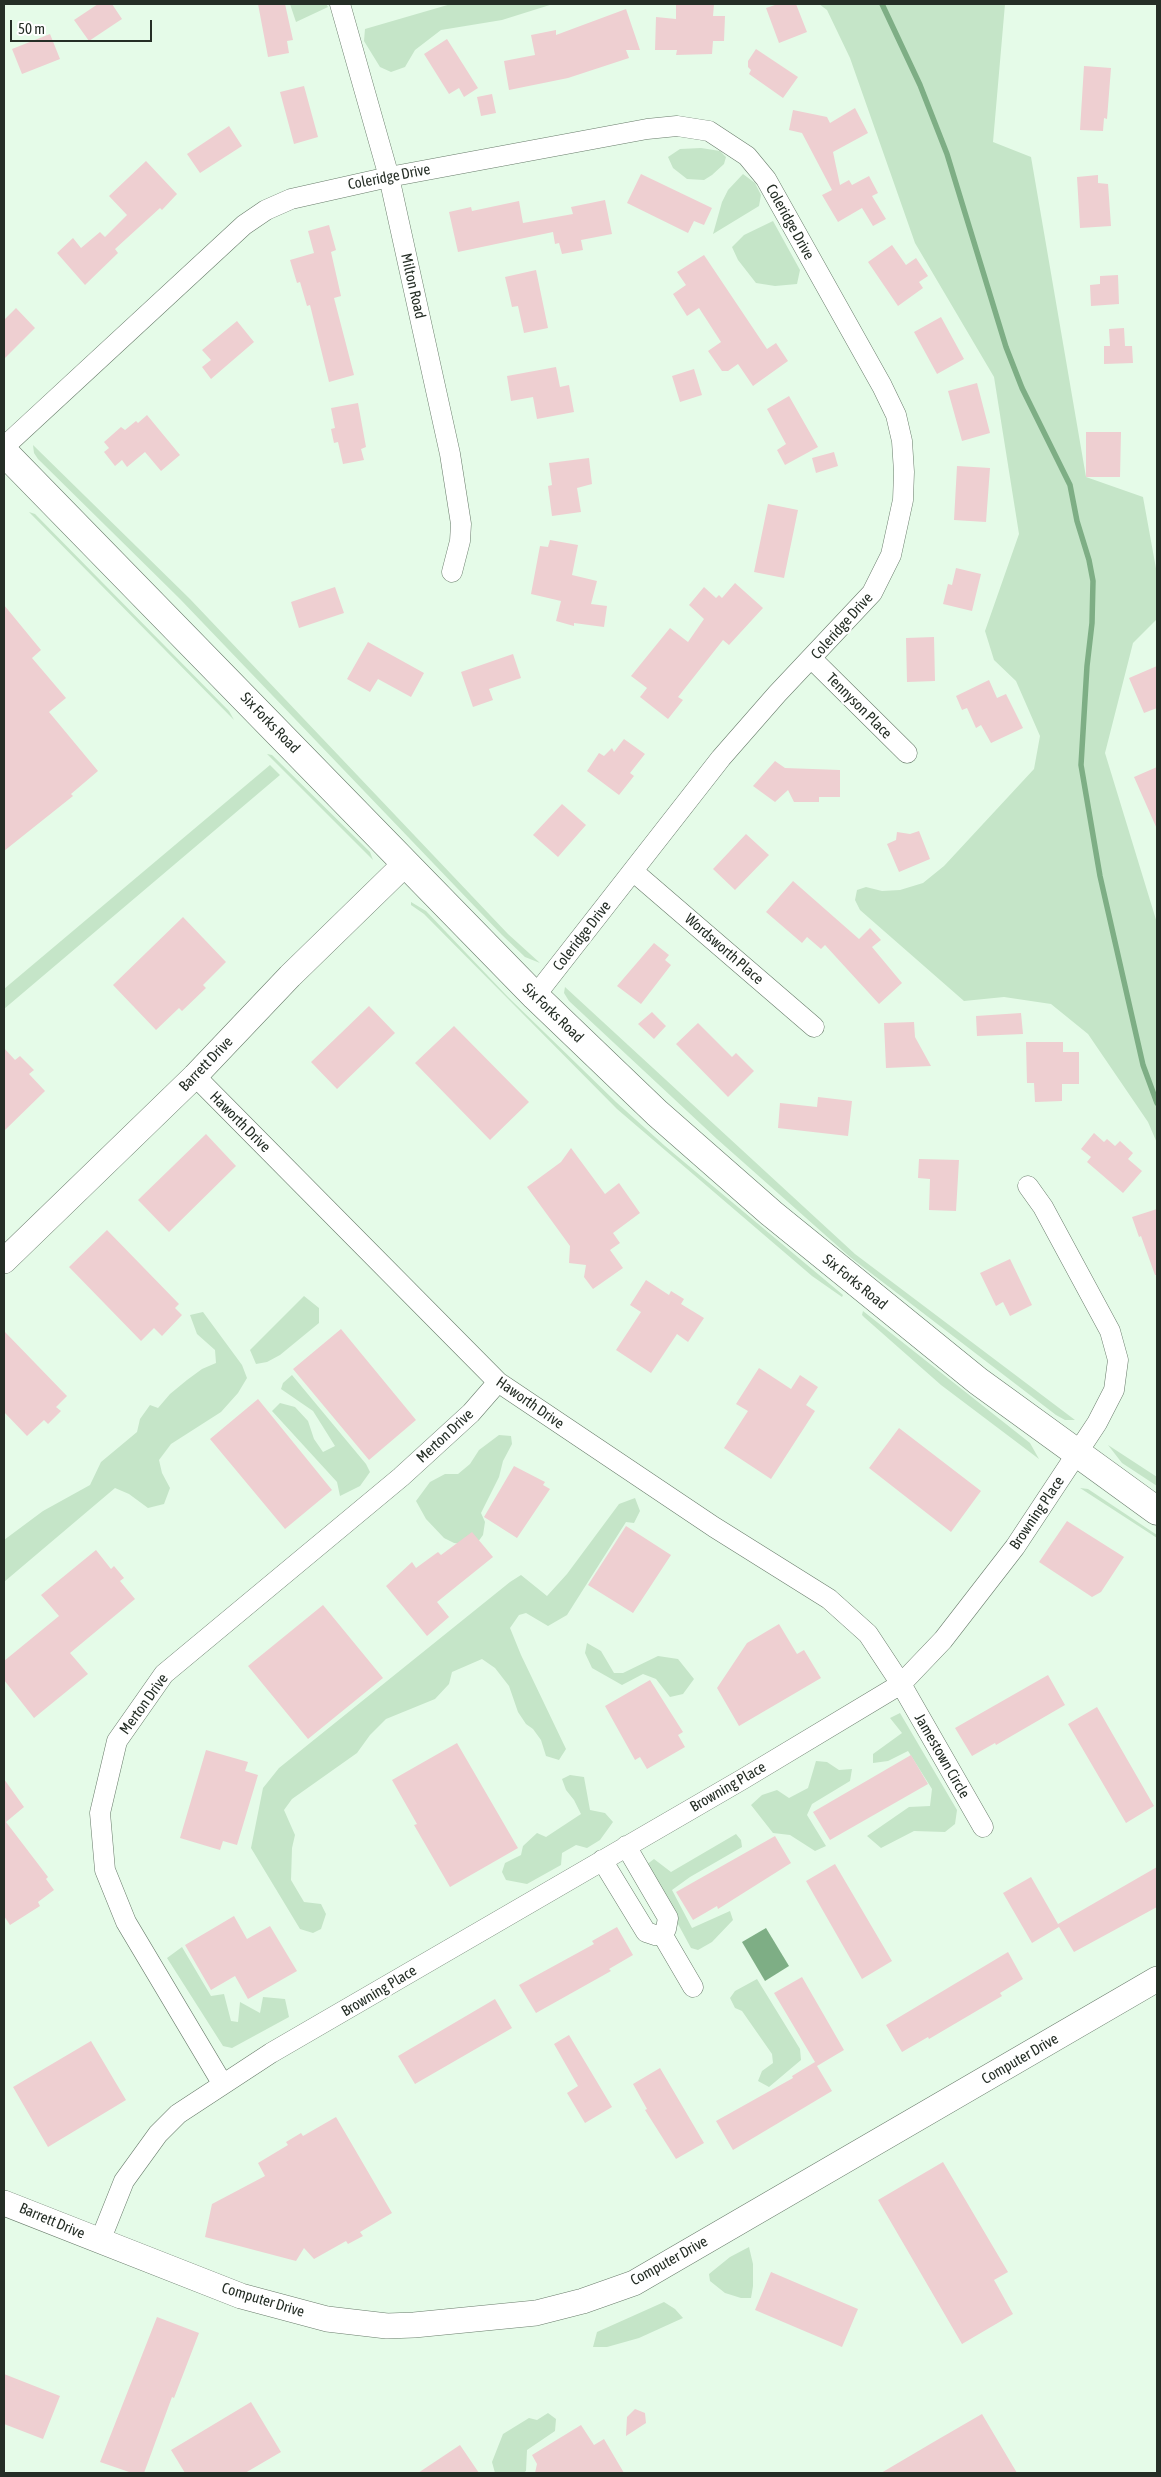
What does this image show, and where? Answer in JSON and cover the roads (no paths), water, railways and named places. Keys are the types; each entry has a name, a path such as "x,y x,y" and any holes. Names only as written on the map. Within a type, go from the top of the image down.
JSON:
{"main road":[{"name":"Six Forks Road","path":"4,452 535,996 658,1113 771,1213 978,1381 1157,1511"}],"street":[{"name":"Milton Road","path":"340,4 389,177 458,494 461,524 460,541 452,572"},
{"name":"Coleridge Drive","path":"4,448 244,225 266,210 291,200 389,177 638,130 677,126 709,130 747,156 766,179 882,386 896,415 902,441 904,472 903,500 891,555 872,593 812,659 777,694 721,758 634,872 535,996"},
{"name":"Tennyson Place","path":"812,659 907,753"},
{"name":"Barrett Drive","path":"4,1261 194,1076 290,976 406,864"},
{"name":"Wordsworth Place","path":"634,872 814,1027"},
{"name":"Haworth Drive","path":"194,1076 498,1382 744,1546 829,1599 868,1634 901,1684"},
{"name":"Browning Place","path":"100,2242 124,2181 158,2134 178,2114 222,2083 901,1684 943,1640 971,1606 1014,1547 1097,1423 1114,1390 1118,1360 1115,1344 1103,1316 1043,1208 1028,1186"},
{"name":"Merton Drive","path":"222,2083 126,1922 105,1870 100,1813 117,1741 164,1674 401,1477 471,1413 498,1382"},
{"name":"Jamestown Circle","path":"901,1684 983,1828"},
{"path":"602,1860 646,1932 654,1935 662,1934 666,1929 668,1918 626,1846"},
{"path":"662,1934 693,1987"},
{"name":"Computer Drive","path":"100,2242 241,2296 327,2319 387,2326 414,2326 536,2313 582,2301 634,2283 1157,1979"},
{"name":"Barrett Drive","path":"4,2202 100,2242"}],"waterway":[{"path":"882,4 920,85 947,154 1006,347 1022,388 1070,485 1077,521 1089,560 1093,581 1092,623 1087,666 1081,765 1100,876 1143,1065 1157,1103"}]}
